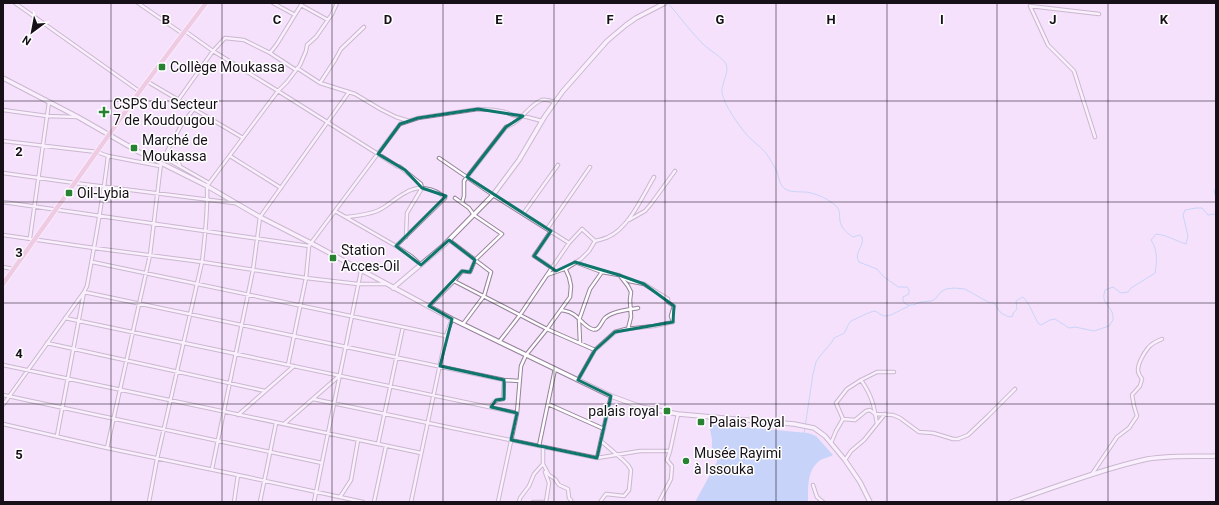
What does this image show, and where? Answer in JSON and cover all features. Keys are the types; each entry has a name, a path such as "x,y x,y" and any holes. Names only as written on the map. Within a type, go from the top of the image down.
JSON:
{"main road":[{"path":"3,284 32,239 56,209 140,91 206,3"}],"street":[{"path":"15,3 140,91"},
{"path":"138,3 405,170 421,184 422,188"},
{"path":"273,3 295,15"},
{"path":"149,502 157,458 202,262 206,230 208,199 207,186 296,69 303,58 308,44 316,37 328,20 337,3"},
{"path":"393,288 449,240 493,195 519,160 555,102 590,59 618,30 636,18 664,3"},
{"path":"1030,4 1100,14"},
{"path":"1030,4 1048,45 1074,71 1095,137"},
{"path":"270,54 278,44 301,5 328,20"},
{"path":"320,83 341,49 364,27"},
{"path":"179,99 213,51 225,38 244,40 320,83 349,92 396,117 409,121"},
{"path":"3,78 78,117 161,164 207,186 310,245 361,270 463,325 611,396 641,407 678,414 794,424 814,428 819,431 845,460 860,482 870,502"},
{"path":"148,82 243,138"},
{"path":"212,469 253,270 260,217 349,92"},
{"path":"462,203 464,196 464,180 506,128 523,116 532,105 543,100 555,102"},
{"path":"32,239 34,206 49,102"},
{"path":"194,109 182,124 164,158 210,183"},
{"path":"3,110 47,116 78,117"},
{"path":"288,365 306,278 310,245 400,124 418,118 478,110 494,110 542,121"},
{"path":"3,141 97,152 108,156 161,164"},
{"path":"168,150 177,158 180,167"},
{"path":"3,405 87,286 100,216 108,156"},
{"path":"230,156 281,188"},
{"path":"439,158 493,195 569,243"},
{"path":"107,448 150,255 161,164"},
{"path":"523,214 558,165"},
{"path":"547,229 590,167"},
{"path":"628,220 645,211 675,171"},
{"path":"3,173 236,203"},
{"path":"499,343 569,243 582,229 595,240 607,238 617,232 628,220 654,177"},
{"path":"406,237 407,213 422,188"},
{"path":"346,218 378,211 405,193 422,188 431,189 445,198 396,246"},
{"path":"429,306 462,271 470,272 475,260 502,234 474,215 469,208 455,198"},
{"path":"3,202 310,245"},
{"path":"335,211 396,246 421,265"},
{"path":"551,231 534,256 552,268"},
{"path":"3,235 202,262 306,278 358,284 386,284"},
{"path":"449,240 491,272 484,296 463,325"},
{"path":"547,275 565,268 581,259 589,251 595,240"},
{"path":"92,262 446,336"},
{"path":"575,262 602,272 619,275 629,281 644,284 668,299 668,302 674,306 671,316 673,322 616,332 595,350 578,380"},
{"path":"3,267 14,269"},
{"path":"498,502 517,413 521,366 526,355 570,297 571,286 569,276 565,268"},
{"path":"314,502 361,270"},
{"path":"580,343 579,319 590,289 602,272"},
{"path":"619,275 631,292 631,317 628,329"},
{"path":"454,281 547,329 595,350"},
{"path":"84,292 504,380 519,381"},
{"path":"57,436 84,292"},
{"path":"561,310 572,313 586,326 596,330 605,318 611,314 638,308"},
{"path":"65,318 517,413"},
{"path":"411,502 446,336 452,319"},
{"path":"378,444 402,327"},
{"path":"1091,474 1117,437 1129,428 1138,416 1132,395 1140,386 1142,379 1138,371 1139,363 1148,348 1162,339"},
{"path":"48,342 265,391"},
{"path":"3,365 422,453"},
{"path":"238,415 294,366"},
{"path":"539,446 555,368"},
{"path":"843,419 836,404 847,389 877,372 894,372"},
{"path":"284,424 339,376"},
{"path":"491,407 496,400 502,399 504,380"},
{"path":"861,380 869,392 876,424"},
{"path":"843,419 855,420 866,411 870,410 875,414 893,415 900,418 919,432 958,439 968,435 1014,389"},
{"path":"3,395 322,464"},
{"path":"597,458 611,396"},
{"path":"313,399 597,458 640,451 670,451"},
{"path":"548,404 604,429"},
{"path":"659,502 671,479 672,466 668,460 678,414"},
{"path":"845,460 850,451 864,440 886,414"},
{"path":"831,444 843,419"},
{"path":"260,502 276,423"},
{"path":"3,424 107,448 363,502"},
{"path":"340,497 351,480 358,440"},
{"path":"600,502 606,494 624,496 629,490 631,470 617,454 601,441"},
{"path":"374,502 386,446"},
{"path":"543,447 542,464 549,483 546,502"},
{"path":"1011,502 1091,474 1143,460 1154,458 1216,456"},
{"path":"542,464 549,475 555,479 559,485 568,489 572,500"},
{"path":"519,502 520,498 529,486 534,474 542,464"},
{"path":"234,502 238,475"},
{"path":"813,485 817,497 823,502"},
{"path":"533,502 543,502"}],"highlighted area":[{"path":"478,109 523,116 506,127 467,177 551,231 534,256 556,271 575,262 619,275 644,284 674,306 673,322 615,332 595,350 578,380 611,396 597,458 511,440 517,413 491,407 496,400 504,399 504,380 440,366 452,319 429,306 462,271 470,272 475,260 449,240 421,265 396,246 446,196 422,188 405,170 378,154 400,124 418,118"}],"water":[{"path":"709,424 808,433 816,436 833,455 823,459 814,466 809,480 808,502 695,502 717,462 716,455 712,448"}],"waterway":[{"path":"668,3 698,39 726,64 727,72 722,87 723,96 726,103 744,131 766,154 776,170 782,186 788,190 807,192 817,195 835,205 839,211 840,221 845,230 853,237 860,235 862,237 862,244 857,255 859,262 877,269 883,276 898,287 907,287 909,294 903,297 903,301 907,305 934,300 946,289 965,289 988,302 994,303 1001,313 1009,317 1013,316 1013,313 1017,309 1016,301 1023,297 1028,303 1038,323 1041,325 1055,319 1069,328 1075,327 1094,331 1109,326 1113,320 1112,312 1104,300 1105,290 1113,287 1121,293 1128,292 1131,288 1155,273 1156,256 1155,248 1151,240 1156,234 1186,244 1188,236 1183,215 1185,210 1202,208 1208,215 1215,214 1216,212"},
{"path":"1216,188 1214,191 1216,197"},
{"path":"804,434 816,362 834,338 845,332 851,321 866,314 874,311 883,316 888,316 908,307 909,305"}],"place":[{"name":"Collège Moukassa","path":"162,67"},
{"name":"CSPS du Secteur 7 de Koudougou","path":"104,112"},
{"name":"Marché de Moukassa","path":"134,148"},
{"name":"Oil-Lybia","path":"69,193"},
{"name":"Station Acces-Oil","path":"333,258"},
{"name":"palais royal","path":"667,411"},
{"name":"Palais Royal","path":"701,422"},
{"name":"Musée Rayimi à Issouka","path":"686,461"}]}
